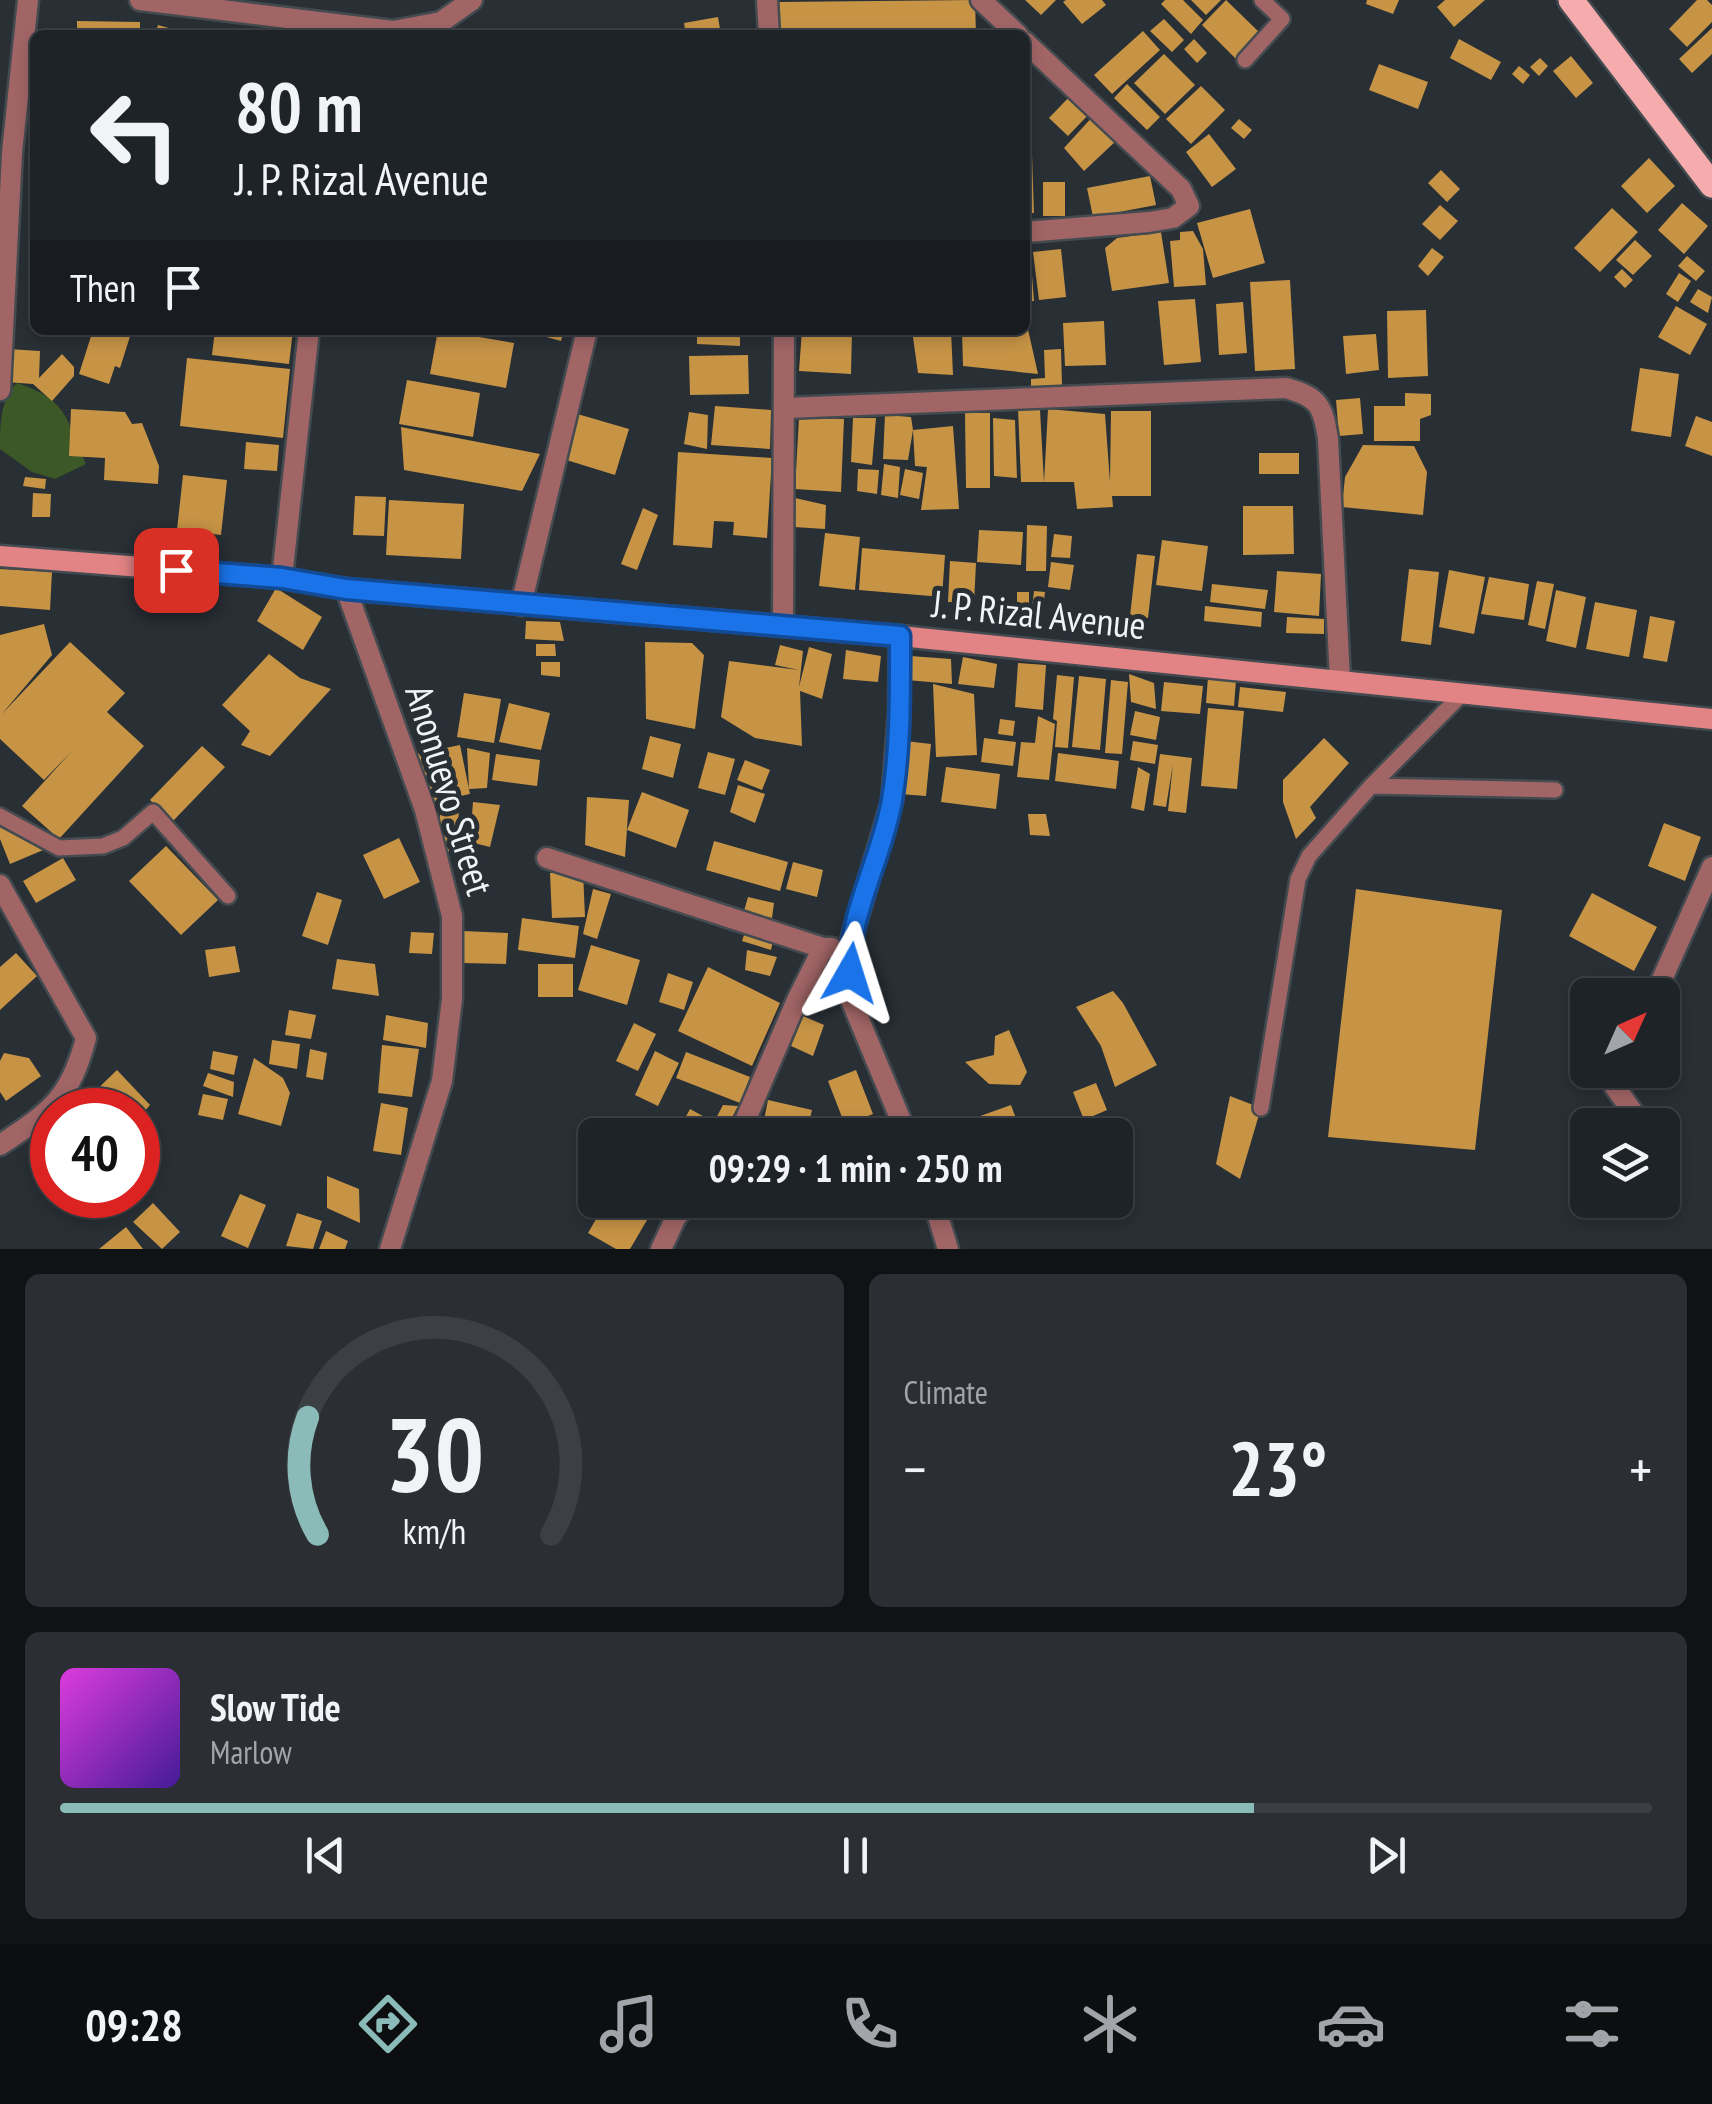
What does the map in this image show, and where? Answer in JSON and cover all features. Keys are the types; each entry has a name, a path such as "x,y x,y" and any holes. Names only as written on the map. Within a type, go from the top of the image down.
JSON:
{"main road":[{"path":"1571,0 1712,185"},
{"name":"J. P. Rizal Avenue","path":"0,556 282,578 346,589 900,636 1712,719"}],"street":[{"path":"0,390 6,152 28,0"},
{"path":"140,0 236,5 387,30"},
{"path":"398,30 441,22 472,0"},
{"path":"767,0 769,30"},
{"path":"981,0 1013,30"},
{"path":"1030,47 1182,189 1189,206 1174,218 1030,232"},
{"path":"282,578 308,335"},
{"path":"521,604 586,335"},
{"path":"784,335 784,626"},
{"path":"786,408 1286,388 1310,394 1324,413 1328,439 1340,680"},
{"name":"Anonuevo Street","path":"346,589 425,810 452,916 452,999 442,1080 390,1249"},
{"path":"900,636 900,713 892,801 849,946 851,1000 900,1118"},
{"path":"546,858 823,948 849,946"},
{"path":"1663,978 1712,867"},
{"path":"0,885 86,1038 78,1071 60,1101 0,1145"},
{"path":"746,1118 796,1000 823,948"},
{"path":"661,1249 676,1218"},
{"path":"939,1218 948,1249"}],"lane":[{"path":"1244,60 1282,18 1262,0"},
{"path":"1262,1108 1298,879 1310,856 1372,786 1463,693"},
{"path":"1372,786 1555,790"},
{"path":"0,816 60,848 113,842 153,812 228,896"}],"green space":[{"path":"17,383 56,404 69,423 86,464 55,479 32,472 0,449 4,405"}],"building":[{"path":"975,0 976,30 777,30 776,2"},
{"path":"1025,0 1056,0 1041,15"},
{"path":"1102,0 1106,5 1082,24 1063,2"},
{"path":"1165,0 1183,0 1203,20 1191,34 1161,4"},
{"path":"1191,0 1221,0 1206,15"},
{"path":"1226,0 1261,34 1236,59 1202,25"},
{"path":"1367,0 1399,0 1393,14 1366,4"},
{"path":"1445,0 1485,0 1454,27 1437,7"},
{"path":"1697,0 1707,0 1712,5 1712,22 1687,47 1669,29"},
{"path":"718,17 720,30 685,30 684,23"},
{"path":"1164,19 1184,40 1172,52 1150,31"},
{"path":"77,21 140,22 140,30 77,30"},
{"path":"1712,28 1712,54 1692,73 1679,59"},
{"path":"1143,31 1160,50 1112,94 1094,75"},
{"path":"1194,39 1207,53 1197,63 1184,49"},
{"path":"1459,39 1501,62 1491,80 1450,58"},
{"path":"1164,54 1195,85 1165,114 1134,83"},
{"path":"1571,56 1593,83 1576,98 1553,71"},
{"path":"1540,58 1548,66 1539,76 1530,67"},
{"path":"1379,64 1428,82 1418,109 1369,90"},
{"path":"1519,66 1530,75 1523,84 1512,74"},
{"path":"1127,84 1160,117 1147,130 1114,98"},
{"path":"1201,86 1225,110 1191,144 1166,119"},
{"path":"1072,94 1091,112 1068,136 1049,118"},
{"path":"26,96 30,96 30,118 25,118"},
{"path":"1095,114 1117,140 1084,171 1064,148"},
{"path":"1239,119 1252,130 1244,139 1231,128"},
{"path":"1209,134 1236,169 1212,187 1186,152"},
{"path":"1030,155 1032,155 1034,213 1030,213"},
{"path":"1649,158 1675,186 1647,213 1621,186"},
{"path":"1441,170 1460,189 1447,202 1428,183"},
{"path":"1150,176 1156,205 1093,217 1087,188"},
{"path":"1043,182 1065,182 1065,216 1043,216"},
{"path":"1682,203 1708,226 1684,254 1658,230"},
{"path":"1440,205 1458,221 1440,240 1422,224"},
{"path":"1612,208 1638,232 1600,272 1574,248"},
{"path":"1250,209 1265,263 1213,278 1197,223"},
{"path":"1193,231 1203,249 1206,285 1174,287 1170,241 1180,240 1180,232"},
{"path":"1161,232 1169,283 1112,291 1105,248 1117,238"},
{"path":"1635,240 1652,256 1633,275 1616,260"},
{"path":"1432,248 1444,257 1428,276 1418,266"},
{"path":"1061,249 1066,297 1039,300 1033,252"},
{"path":"1030,250 1034,301 1030,301"},
{"path":"1687,256 1705,271 1696,281 1678,266"},
{"path":"1622,269 1633,280 1625,288 1614,277"},
{"path":"1679,273 1691,281 1678,302 1666,294"},
{"path":"1290,280 1295,369 1255,371 1250,282"},
{"path":"1698,289 1712,297 1708,313 1690,302"},
{"path":"1195,299 1201,362 1164,365 1158,301"},
{"path":"1243,302 1247,353 1219,355 1216,304"},
{"path":"1676,306 1707,324 1690,355 1658,337"},
{"path":"1426,310 1428,376 1388,378 1387,311"},
{"path":"1104,321 1106,365 1065,366 1063,323"},
{"path":"1376,334 1379,370 1346,374 1343,336"},
{"path":"91,335 130,335 120,368 115,366 109,384 79,374"},
{"path":"214,335 292,335 289,364 212,355"},
{"path":"437,335 467,335 514,343 506,388 430,374"},
{"path":"539,335 563,335 561,341"},
{"path":"697,335 740,335 740,346 697,344"},
{"path":"802,335 852,335 851,374 799,371"},
{"path":"913,335 951,335 953,375 918,373"},
{"path":"962,335 1029,335 1038,374 963,366"},
{"path":"8,349 40,351 39,378 62,354 74,367 74,376 52,401 33,384 6,382"},
{"path":"1061,349 1062,386 1031,388 1031,379 1045,378 1044,350"},
{"path":"748,355 749,394 690,395 689,356"},
{"path":"187,358 290,369 283,438 180,426"},
{"path":"1640,368 1679,374 1671,437 1631,431"},
{"path":"407,380 480,393 473,437 399,424"},
{"path":"1405,393 1431,394 1431,415 1420,419 1420,441 1374,441 1374,406 1405,406"},
{"path":"1360,398 1363,434 1339,436 1336,400"},
{"path":"715,406 771,410 770,449 711,445"},
{"path":"71,409 125,412 132,424 142,423 159,466 158,484 104,480 105,458 69,456"},
{"path":"1018,409 1040,410 1044,482 1021,482"},
{"path":"1048,409 1105,414 1110,482 1111,411 1151,411 1151,496 1112,496 1113,507 1077,509 1074,482 1044,482"},
{"path":"689,412 708,415 707,449 684,444"},
{"path":"574,413 629,429 615,475 560,458"},
{"path":"965,413 990,413 990,488 966,488"},
{"path":"885,415 911,417 908,460 883,459"},
{"path":"1696,416 1712,422 1712,456 1685,446"},
{"path":"799,418 844,419 841,492 795,489"},
{"path":"853,418 876,418 872,465 851,462"},
{"path":"993,418 1015,420 1017,478 994,476"},
{"path":"953,426 959,509 921,510 927,467 915,466 913,430"},
{"path":"401,427 540,454 522,491 404,470"},
{"path":"246,442 279,445 277,471 244,469"},
{"path":"1363,445 1414,446 1427,472 1423,515 1342,507 1345,477"},
{"path":"678,452 772,458 767,538 733,535 734,522 714,521 712,548 673,545"},
{"path":"1259,453 1299,453 1299,474 1259,474"},
{"path":"884,464 900,467 898,498 881,495"},
{"path":"858,469 879,470 877,494 857,491"},
{"path":"905,469 923,473 919,499 900,495"},
{"path":"183,475 227,480 221,535 177,530"},
{"path":"25,477 46,479 45,489 23,486"},
{"path":"33,493 51,494 50,517 32,517"},
{"path":"355,496 386,497 384,536 353,535"},
{"path":"795,498 826,505 825,529 794,527"},
{"path":"389,500 464,504 461,559 386,555"},
{"path":"1243,506 1293,506 1294,554 1243,555"},
{"path":"643,508 658,515 637,570 621,564"},
{"path":"1027,525 1047,526 1046,571 1026,571"},
{"path":"979,530 1023,532 1021,565 977,562"},
{"path":"825,533 860,537 855,590 819,586"},
{"path":"1054,534 1072,536 1070,558 1051,557"},
{"path":"1162,540 1208,546 1202,591 1156,585"},
{"path":"862,548 945,555 942,597 859,590"},
{"path":"1137,554 1155,556 1148,618 1130,616"},
{"path":"950,561 976,563 974,603 948,602"},
{"path":"1051,562 1074,565 1070,590 1048,587"},
{"path":"0,569 52,572 50,610 0,606"},
{"path":"1409,569 1439,572 1431,645 1401,641"},
{"path":"1449,570 1485,577 1474,634 1439,627"},
{"path":"1277,571 1321,574 1319,616 1274,612"},
{"path":"1489,577 1529,584 1524,620 1481,614"},
{"path":"1537,581 1554,584 1545,629 1528,625"},
{"path":"1212,584 1268,590 1265,609 1210,602"},
{"path":"276,588 322,617 303,650 257,621"},
{"path":"1556,590 1586,597 1576,648 1546,641"},
{"path":"1034,591 1045,592 1043,609 1032,608"},
{"path":"1017,592 1029,592 1029,613 1017,612"},
{"path":"1595,602 1637,610 1629,657 1586,649"},
{"path":"1205,606 1262,612 1261,627 1204,621"},
{"path":"1650,616 1675,621 1667,662 1643,658"},
{"path":"1287,617 1324,619 1324,634 1286,633"},
{"path":"526,621 560,622 564,641 525,639"},
{"path":"44,624 52,655 1,715 70,642 125,693 107,712 144,746 59,839 22,806 72,751 44,780 0,739 0,635"},
{"path":"645,642 692,643 704,655 695,729 646,719"},
{"path":"536,644 555,644 556,656 536,656"},
{"path":"780,645 803,651 799,687 809,647 832,654 822,699 800,691 802,746 755,738 721,717 729,661 799,670 775,665"},
{"path":"846,650 881,656 878,682 843,679"},
{"path":"269,654 300,678 331,689 270,756 241,745 250,731 222,705"},
{"path":"910,656 951,659 952,684 907,680"},
{"path":"963,657 997,664 994,688 958,684"},
{"path":"541,662 560,662 560,677 541,675"},
{"path":"1018,663 1046,665 1043,710 1015,707"},
{"path":"1129,674 1154,683 1156,709 1131,702"},
{"path":"1057,675 1074,677 1068,748 1055,747"},
{"path":"1079,676 1106,679 1100,750 1072,747"},
{"path":"1208,678 1236,680 1234,706 1206,703"},
{"path":"1111,680 1128,682 1122,754 1105,753"},
{"path":"1164,682 1203,686 1200,714 1161,711"},
{"path":"933,684 974,694 977,755 936,757"},
{"path":"1240,687 1286,692 1283,712 1238,707"},
{"path":"464,693 501,699 494,743 457,737"},
{"path":"509,703 550,713 541,750 499,742"},
{"path":"1208,708 1244,711 1237,789 1201,786"},
{"path":"1135,711 1160,717 1156,740 1130,735"},
{"path":"1038,716 1055,724 1049,780 1017,777 1021,742 1035,743"},
{"path":"1000,719 1015,721 1013,736 998,734"},
{"path":"650,736 681,744 673,778 642,769"},
{"path":"984,738 1016,742 1013,766 981,762"},
{"path":"1324,738 1349,763 1310,807 1316,818 1296,839 1283,802 1283,780"},
{"path":"905,741 931,744 926,796 900,794"},
{"path":"1133,741 1158,745 1155,764 1130,760"},
{"path":"460,745 470,794 426,803 416,754"},
{"path":"202,746 225,767 172,822 150,800"},
{"path":"467,748 490,753 487,788 469,789"},
{"path":"708,752 735,759 725,795 698,788"},
{"path":"1058,753 1119,761 1116,789 1055,781"},
{"path":"496,754 540,760 537,786 492,780"},
{"path":"1160,754 1192,758 1186,813 1168,811 1173,764 1166,807 1153,805"},
{"path":"745,760 770,770 762,790 737,780"},
{"path":"946,767 1000,774 996,809 941,802"},
{"path":"1138,767 1150,774 1144,811 1131,808"},
{"path":"738,785 765,794 755,823 730,812"},
{"path":"642,792 689,810 676,848 627,830"},
{"path":"587,797 629,800 625,857 585,845"},
{"path":"473,802 500,805 490,847 470,842"},
{"path":"440,807 459,808 458,826 440,824"},
{"path":"1028,814 1046,814 1050,836 1030,835"},
{"path":"1664,823 1701,837 1685,881 1648,866"},
{"path":"0,826 16,829 48,848 10,864 0,839"},
{"path":"437,833 465,833 465,852 436,851"},
{"path":"399,838 420,882 384,899 363,855"},
{"path":"714,841 788,862 780,891 706,870"},
{"path":"166,846 218,900 181,935 129,881"},
{"path":"63,858 76,880 36,903 23,881"},
{"path":"793,862 823,870 817,897 786,889"},
{"path":"583,871 585,917 552,918 550,873"},
{"path":"593,889 611,894 597,939 583,934"},
{"path":"1356,889 1502,910 1475,1150 1328,1137"},
{"path":"317,892 342,900 328,945 302,936"},
{"path":"1592,893 1657,927 1634,971 1569,936"},
{"path":"748,897 774,903 772,918 744,911"},
{"path":"522,918 579,926 575,958 518,950"},
{"path":"746,929 774,937 771,950 742,941"},
{"path":"463,931 508,933 506,964 462,963"},
{"path":"411,932 434,933 432,954 409,953"},
{"path":"591,945 640,960 627,1005 578,990"},
{"path":"235,946 240,972 209,977 205,950"},
{"path":"747,950 777,957 770,976 745,970"},
{"path":"16,953 37,976 0,1010 0,967"},
{"path":"337,959 375,964 379,996 332,989"},
{"path":"538,964 573,964 573,997 538,997"},
{"path":"708,967 780,1003 752,1066 678,1031"},
{"path":"668,973 693,982 684,1010 659,1002"},
{"path":"1113,991 1157,1065 1115,1087 1101,1046 1076,1007"},
{"path":"289,1010 316,1015 311,1039 285,1035"},
{"path":"386,1015 428,1023 426,1048 383,1040"},
{"path":"803,1016 824,1025 813,1056 791,1046"},
{"path":"634,1023 656,1034 638,1071 616,1061"},
{"path":"1009,1030 1027,1072 1020,1085 989,1084 965,1062 994,1055 995,1036"},
{"path":"272,1040 300,1044 297,1069 269,1064"},
{"path":"382,1045 419,1049 412,1097 378,1093"},
{"path":"310,1049 327,1053 323,1080 306,1077"},
{"path":"213,1051 238,1056 234,1075 210,1069"},
{"path":"655,1051 679,1063 658,1106 635,1095"},
{"path":"686,1052 750,1077 740,1103 676,1078"},
{"path":"4,1053 29,1058 41,1076 6,1101 0,1092 0,1061"},
{"path":"254,1058 283,1078 290,1093 281,1126 238,1114"},
{"path":"117,1070 134,1088 98,1088"},
{"path":"856,1070 873,1114 842,1118 828,1081"},
{"path":"208,1073 234,1082 233,1097 203,1086"},
{"path":"1096,1083 1107,1110 1083,1118 1073,1092"},
{"path":"203,1094 228,1099 223,1120 198,1115"},
{"path":"1230,1096 1261,1108 1240,1179 1216,1164"},
{"path":"768,1100 812,1110 810,1118 764,1118"},
{"path":"381,1103 408,1108 401,1155 373,1151"},
{"path":"723,1105 738,1106 732,1118 716,1118"},
{"path":"1011,1105 1016,1118 975,1118"},
{"path":"690,1109 707,1118 685,1118"},
{"path":"327,1176 359,1189 360,1223 327,1208"},
{"path":"240,1194 266,1205 248,1248 221,1236"},
{"path":"160,1211 180,1232 162,1249 133,1222 137,1218 160,1218"},
{"path":"297,1213 322,1221 313,1249 286,1246"},
{"path":"597,1218 648,1218 630,1249 616,1249 588,1233"},
{"path":"126,1227 143,1249 99,1249"},
{"path":"326,1231 348,1241 345,1249 319,1249"}],"route":[{"path":"176,570 282,578 346,589 900,636 900,713 892,801 849,946 850,973"}]}
